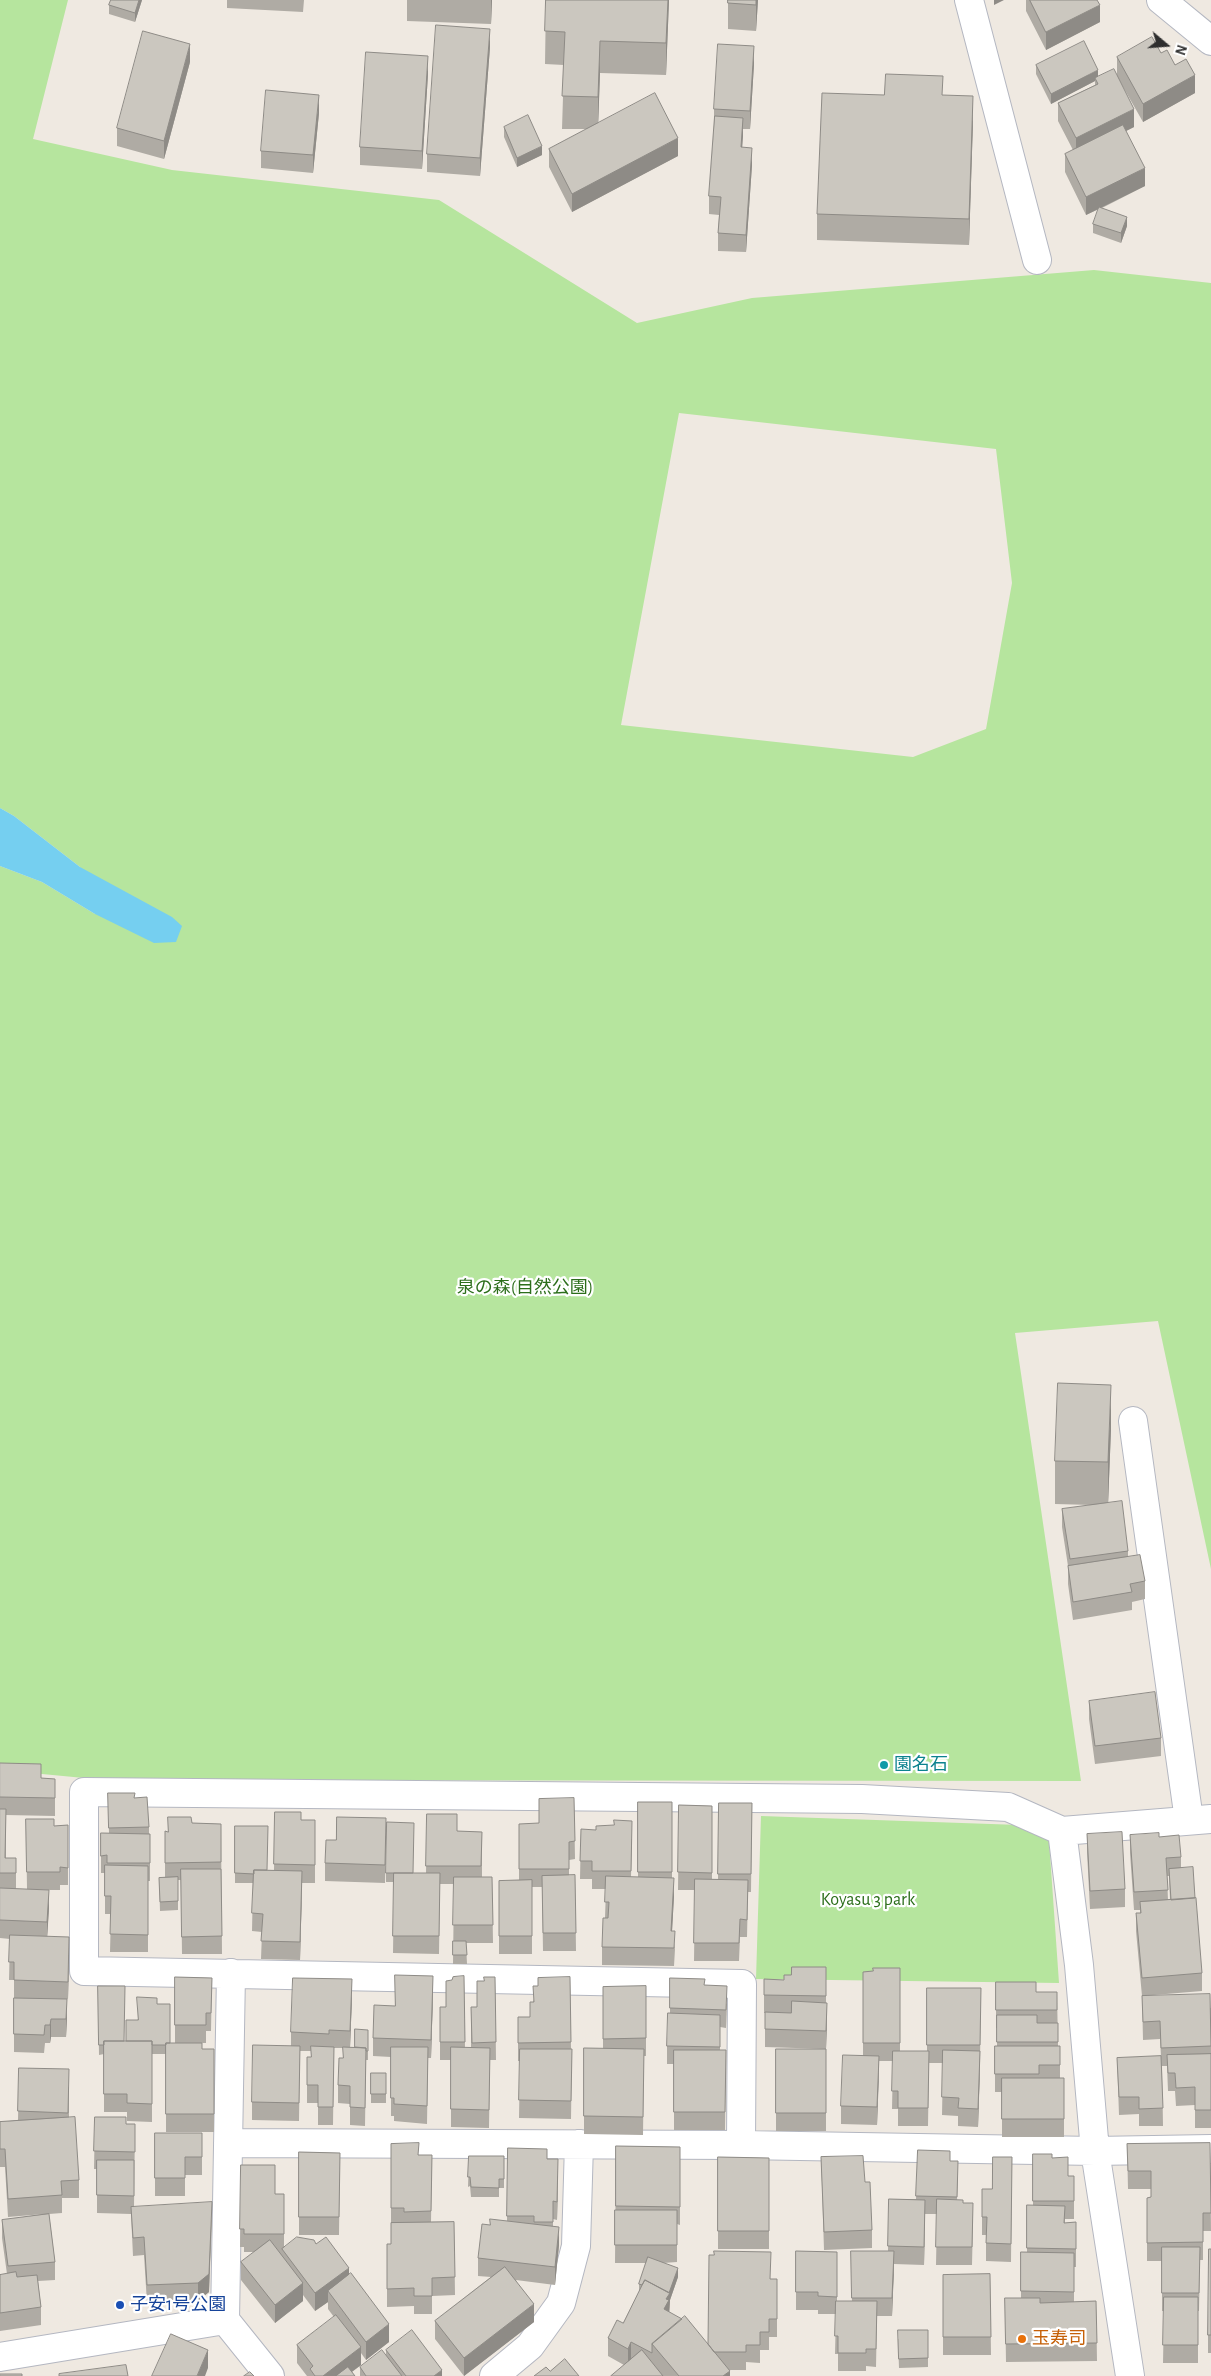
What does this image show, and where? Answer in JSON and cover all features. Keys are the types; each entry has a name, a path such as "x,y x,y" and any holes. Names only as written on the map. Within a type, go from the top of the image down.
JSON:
{"street":[{"path":"969,0 1036,260"},
{"path":"1161,0 1211,41"},
{"path":"741,2145 742,1984 84,1970 84,1792 862,1799 1008,1807 1062,1830 1200,1820 1133,1421"},
{"path":"1062,1830 1079,1965 1095,2151 1130,2376"},
{"path":"231,1973 225,2320 270,2376"},
{"path":"228,2143 741,2145 1095,2151 1211,2149"},
{"path":"494,2376 530,2346 561,2303 576,2246 579,2144"},
{"path":"0,2357 225,2320"}],"green space":[{"name":"泉の森(自然公園)","path":"0,0 68,0 33,139 172,170 439,200 637,323 752,298 1094,270 1211,283 1211,1569 1158,1321 1015,1333 1081,1781 105,1780 0,1770 0,866 42,882 95,914 80,867 14,816 0,808","holes":["679,413 996,449 1012,583 986,729 913,757 621,725"]},
{"name":"Koyasu 3 park","path":"761,1816 1048,1826 1059,1983 756,1979"}],"water":[{"path":"0,808 14,816 80,867 172,917 182,926 176,942 154,943 95,914 42,882 0,866"}],"building":[{"path":"111,0 139,0 135,13 109,5"},
{"path":"546,0 668,0 666,43 600,41 598,97 562,96 565,32 545,31"},
{"path":"728,0 756,0 756,5 728,3"},
{"path":"1030,0 1097,0 1100,5 1046,32"},
{"path":"436,25 490,29 480,158 427,154"},
{"path":"143,31 190,44 164,141 117,128"},
{"path":"1152,37 1161,53 1167,50 1175,65 1186,59 1195,75 1143,104 1117,57"},
{"path":"1084,41 1098,70 1051,94 1036,65"},
{"path":"718,44 754,46 750,111 714,109"},
{"path":"366,52 428,56 422,151 360,147"},
{"path":"1114,69 1134,109 1076,138 1058,103 1098,84 1095,78"},
{"path":"886,74 943,76 942,95 973,96 969,219 817,214 822,93 884,95"},
{"path":"266,90 319,95 313,155 261,151"},
{"path":"655,93 678,138 572,194 549,149"},
{"path":"528,115 542,146 517,158 504,127"},
{"path":"715,116 743,118 741,147 752,148 746,235 718,233 721,197 709,196"},
{"path":"1123,125 1145,168 1086,197 1065,154"},
{"path":"1099,207 1127,217 1121,233 1093,224"},
{"path":"1058,1383 1111,1385 1108,1462 1055,1461"},
{"path":"1122,1501 1128,1551 1070,1559 1062,1509"},
{"path":"1140,1555 1145,1581 1130,1584 1132,1592 1073,1602 1068,1566"},
{"path":"1155,1692 1161,1738 1095,1746 1089,1701"},
{"path":"0,1763 41,1764 41,1778 55,1779 55,1798 0,1797"},
{"path":"108,1793 135,1793 134,1798 147,1797 149,1827 109,1828"},
{"path":"574,1798 575,1841 569,1842 569,1869 519,1869 519,1824 539,1823 539,1799"},
{"path":"638,1802 672,1802 672,1872 638,1872"},
{"path":"719,1803 752,1803 751,1874 718,1874"},
{"path":"679,1805 712,1806 712,1873 678,1872"},
{"path":"0,1809 6,1809 5,1858 16,1858 16,1873 0,1873"},
{"path":"275,1812 301,1812 301,1820 315,1820 315,1865 274,1864"},
{"path":"427,1814 457,1814 457,1831 482,1832 481,1866 426,1866"},
{"path":"168,1817 191,1817 192,1823 221,1824 221,1862 165,1863 165,1831 168,1832"},
{"path":"337,1817 386,1818 385,1865 325,1863 326,1840 336,1840"},
{"path":"26,1819 54,1819 54,1826 68,1825 68,1868 60,1867 60,1872 27,1872"},
{"path":"614,1820 632,1821 631,1871 592,1871 592,1861 580,1861 581,1829 596,1830 596,1826 614,1825"},
{"path":"387,1822 414,1823 413,1873 386,1873"},
{"path":"235,1826 268,1826 267,1870 254,1870 254,1874 235,1873"},
{"path":"1122,1832 1125,1889 1090,1891 1087,1834"},
{"path":"101,1833 150,1834 150,1863 107,1863 107,1855 101,1856"},
{"path":"1159,1833 1159,1837 1179,1835 1181,1857 1166,1858 1168,1890 1134,1892 1130,1835"},
{"path":"105,1865 148,1866 148,1935 110,1934 111,1896 105,1896"},
{"path":"1193,1867 1195,1898 1171,1900 1169,1869"},
{"path":"181,1869 221,1869 222,1936 182,1937"},
{"path":"254,1870 302,1871 300,1942 261,1941 263,1914 252,1913"},
{"path":"394,1873 440,1873 439,1936 393,1936"},
{"path":"575,1875 576,1933 543,1933 542,1876"},
{"path":"606,1876 674,1878 671,1931 675,1931 674,1948 602,1947 603,1918 608,1918 609,1902 605,1902"},
{"path":"178,1877 178,1901 160,1902 159,1878"},
{"path":"454,1877 492,1877 493,1925 453,1925"},
{"path":"695,1879 748,1880 747,1920 740,1919 739,1943 694,1943"},
{"path":"532,1880 532,1936 499,1936 499,1881"},
{"path":"0,1888 49,1890 47,1922 0,1920"},
{"path":"1196,1898 1202,1973 1142,1978 1136,1913 1141,1913 1140,1902"},
{"path":"10,1935 69,1937 68,1982 14,1980 14,1962 9,1962"},
{"path":"453,1941 466,1941 467,1955 453,1955"},
{"path":"792,1967 826,1967 826,1996 764,1995 764,1979 784,1980 784,1975 791,1975"},
{"path":"873,1968 900,1968 900,2043 863,2043 863,1972 873,1971"},
{"path":"395,1975 433,1976 431,2040 373,2038 374,2005 395,2006"},
{"path":"464,1976 465,2042 440,2042 440,2007 446,2007 446,1981 452,1980 453,1977"},
{"path":"175,1977 212,1978 211,2013 206,2013 206,2025 175,2025"},
{"path":"484,1977 495,1977 496,2042 472,2043 471,2007 477,2007 477,1981 484,1981"},
{"path":"570,1977 571,2042 518,2043 518,2017 530,2017 530,2002 534,2002 533,1986 538,1986 538,1978"},
{"path":"293,1978 352,1979 350,2031 329,2030 329,2034 291,2032"},
{"path":"670,1978 705,1979 704,1985 727,1986 726,2010 670,2008"},
{"path":"996,1982 1036,1982 1036,1992 1057,1992 1057,2010 996,2010"},
{"path":"98,1986 125,1986 124,2041 104,2041 104,2045 99,2045"},
{"path":"646,1986 646,2038 603,2039 603,1987"},
{"path":"927,1988 981,1988 980,2045 927,2045"},
{"path":"1210,1994 1211,2046 1161,2048 1160,2021 1143,2022 1142,1996"},
{"path":"137,1997 157,1998 157,2004 170,2004 170,2043 166,2043 166,2045 152,2045 152,2041 126,2041 126,2020 138,2020"},
{"path":"14,1998 67,1999 66,2019 51,2019 50,2025 45,2025 44,2035 14,2034"},
{"path":"792,2001 827,2003 826,2031 765,2029 765,2012 791,2013"},
{"path":"668,2013 720,2015 720,2047 667,2046"},
{"path":"997,2015 1037,2015 1037,2023 1058,2023 1058,2042 997,2042"},
{"path":"355,2029 368,2030 368,2051 366,2051 366,2048 355,2047"},
{"path":"104,2041 152,2041 152,2104 127,2103 127,2094 104,2094"},
{"path":"166,2043 202,2043 202,2049 214,2049 214,2114 166,2114"},
{"path":"253,2045 300,2046 299,2103 252,2102"},
{"path":"311,2046 334,2047 333,2107 318,2107 318,2085 307,2085 307,2057 311,2057"},
{"path":"995,2046 1060,2046 1060,2065 1039,2065 1039,2074 995,2074"},
{"path":"343,2047 366,2048 365,2108 350,2107 350,2086 338,2085 339,2058 343,2058"},
{"path":"391,2047 428,2047 427,2106 394,2104 394,2098 391,2098"},
{"path":"451,2047 490,2048 489,2110 451,2109"},
{"path":"584,2048 644,2049 643,2117 584,2116"},
{"path":"520,2049 572,2049 571,2101 519,2100"},
{"path":"776,2049 826,2049 826,2113 776,2113"},
{"path":"674,2050 726,2050 725,2112 674,2112"},
{"path":"943,2050 980,2051 978,2109 958,2108 959,2098 942,2097"},
{"path":"893,2051 929,2051 928,2108 898,2108 898,2091 892,2091"},
{"path":"1211,2054 1211,2110 1195,2110 1195,2087 1176,2088 1175,2073 1168,2073 1167,2055"},
{"path":"843,2055 879,2056 877,2107 841,2106"},
{"path":"1161,2056 1163,2108 1139,2109 1139,2097 1119,2097 1117,2058"},
{"path":"19,2068 69,2069 68,2113 18,2111"},
{"path":"371,2073 386,2073 386,2094 371,2094"},
{"path":"1002,2078 1064,2078 1064,2119 1002,2119"},
{"path":"75,2117 79,2180 61,2181 62,2195 8,2199 5,2149 0,2149 0,2122"},
{"path":"95,2117 126,2117 126,2124 135,2124 135,2152 94,2151"},
{"path":"155,2133 202,2133 202,2157 185,2157 185,2178 155,2178"},
{"path":"419,2143 418,2155 432,2155 431,2211 404,2212 404,2208 391,2208 391,2144"},
{"path":"1210,2143 1211,2213 1203,2213 1203,2242 1147,2243 1147,2198 1151,2197 1151,2171 1128,2171 1127,2144"},
{"path":"616,2146 680,2147 680,2207 616,2206"},
{"path":"508,2148 547,2149 547,2159 558,2159 557,2202 553,2201 553,2222 534,2222 534,2216 507,2216"},
{"path":"918,2150 950,2151 950,2161 958,2161 957,2197 916,2196"},
{"path":"299,2152 340,2153 339,2217 299,2217"},
{"path":"1033,2154 1052,2154 1052,2158 1068,2157 1068,2176 1074,2176 1074,2201 1033,2201"},
{"path":"469,2156 504,2156 504,2179 499,2179 499,2188 471,2187 470,2177 468,2177"},
{"path":"863,2156 865,2182 870,2182 872,2230 824,2232 821,2157"},
{"path":"718,2157 769,2158 769,2231 718,2231"},
{"path":"993,2157 1012,2157 1011,2244 986,2243 987,2217 982,2217 982,2189 992,2189"},
{"path":"97,2160 134,2160 134,2196 97,2195"},
{"path":"241,2165 275,2165 275,2194 284,2194 284,2234 244,2234 244,2229 240,2229"},
{"path":"889,2199 925,2200 924,2247 888,2246"},
{"path":"937,2199 963,2200 963,2203 973,2203 972,2247 936,2247"},
{"path":"212,2202 209,2274 198,2283 147,2285 144,2237 133,2238 131,2207"},
{"path":"1027,2205 1065,2206 1064,2223 1076,2222 1076,2249 1027,2248"},
{"path":"615,2210 677,2210 677,2245 615,2245"},
{"path":"49,2214 55,2262 8,2266 2,2220"},
{"path":"490,2219 559,2227 555,2267 478,2258 482,2224 490,2225"},
{"path":"454,2222 455,2277 432,2278 432,2296 414,2296 414,2288 387,2289 387,2244 391,2244 391,2223"},
{"path":"297,2237 314,2240 316,2244 326,2237 349,2268 315,2293 282,2249"},
{"path":"270,2240 303,2283 275,2305 241,2262"},
{"path":"1162,2247 1200,2247 1199,2293 1162,2293"},
{"path":"1209,2249 1211,2249 1211,2335 1208,2335"},
{"path":"714,2251 771,2252 770,2279 777,2279 777,2319 769,2319 769,2332 760,2332 760,2345 746,2345 746,2352 714,2352 708,2344 709,2255 714,2255"},
{"path":"796,2251 837,2252 837,2297 818,2296 818,2292 796,2292"},
{"path":"851,2251 894,2251 892,2298 852,2298"},
{"path":"1021,2252 1074,2253 1074,2292 1021,2291"},
{"path":"648,2257 678,2268 669,2293 645,2280 642,2285 639,2284"},
{"path":"505,2267 534,2304 464,2358 435,2321"},
{"path":"16,2272 17,2277 37,2275 41,2307 0,2313 0,2275"},
{"path":"351,2273 389,2324 366,2342 328,2291"},
{"path":"990,2274 991,2337 943,2337 943,2275"},
{"path":"645,2280 670,2293 666,2299 669,2300 664,2309 682,2319 652,2344 652,2353 631,2342 628,2349 608,2338 617,2320 623,2323"},
{"path":"1164,2297 1198,2297 1198,2345 1163,2345"},
{"path":"1005,2298 1040,2298 1040,2303 1096,2301 1097,2343 1006,2344"},
{"path":"836,2301 877,2301 876,2349 866,2349 866,2353 838,2353 838,2336 835,2336"},
{"path":"336,2315 361,2347 323,2376 315,2376 310,2369 313,2366 297,2345"},
{"path":"685,2316 730,2371 723,2376 679,2376 652,2344"},
{"path":"412,2330 442,2370 434,2376 406,2376 386,2350"},
{"path":"898,2330 928,2330 928,2358 899,2359"},
{"path":"171,2334 208,2350 197,2376 152,2376"},
{"path":"382,2350 402,2376 366,2376 360,2367"},
{"path":"642,2350 663,2376 611,2376"},
{"path":"565,2359 579,2376 534,2376 546,2367 550,2371"},
{"path":"126,2365 128,2376 59,2376 59,2374"},
{"path":"348,2367 355,2376 336,2376"},
{"path":"250,2372 254,2376 244,2376"},
{"path":"0,2374 22,2374 22,2376 0,2376"}],"place":[{"name":"園名石","path":"884,1765"},
{"name":"子安1号公園","path":"120,2305"},
{"name":"玉寿司","path":"1022,2339"}]}
